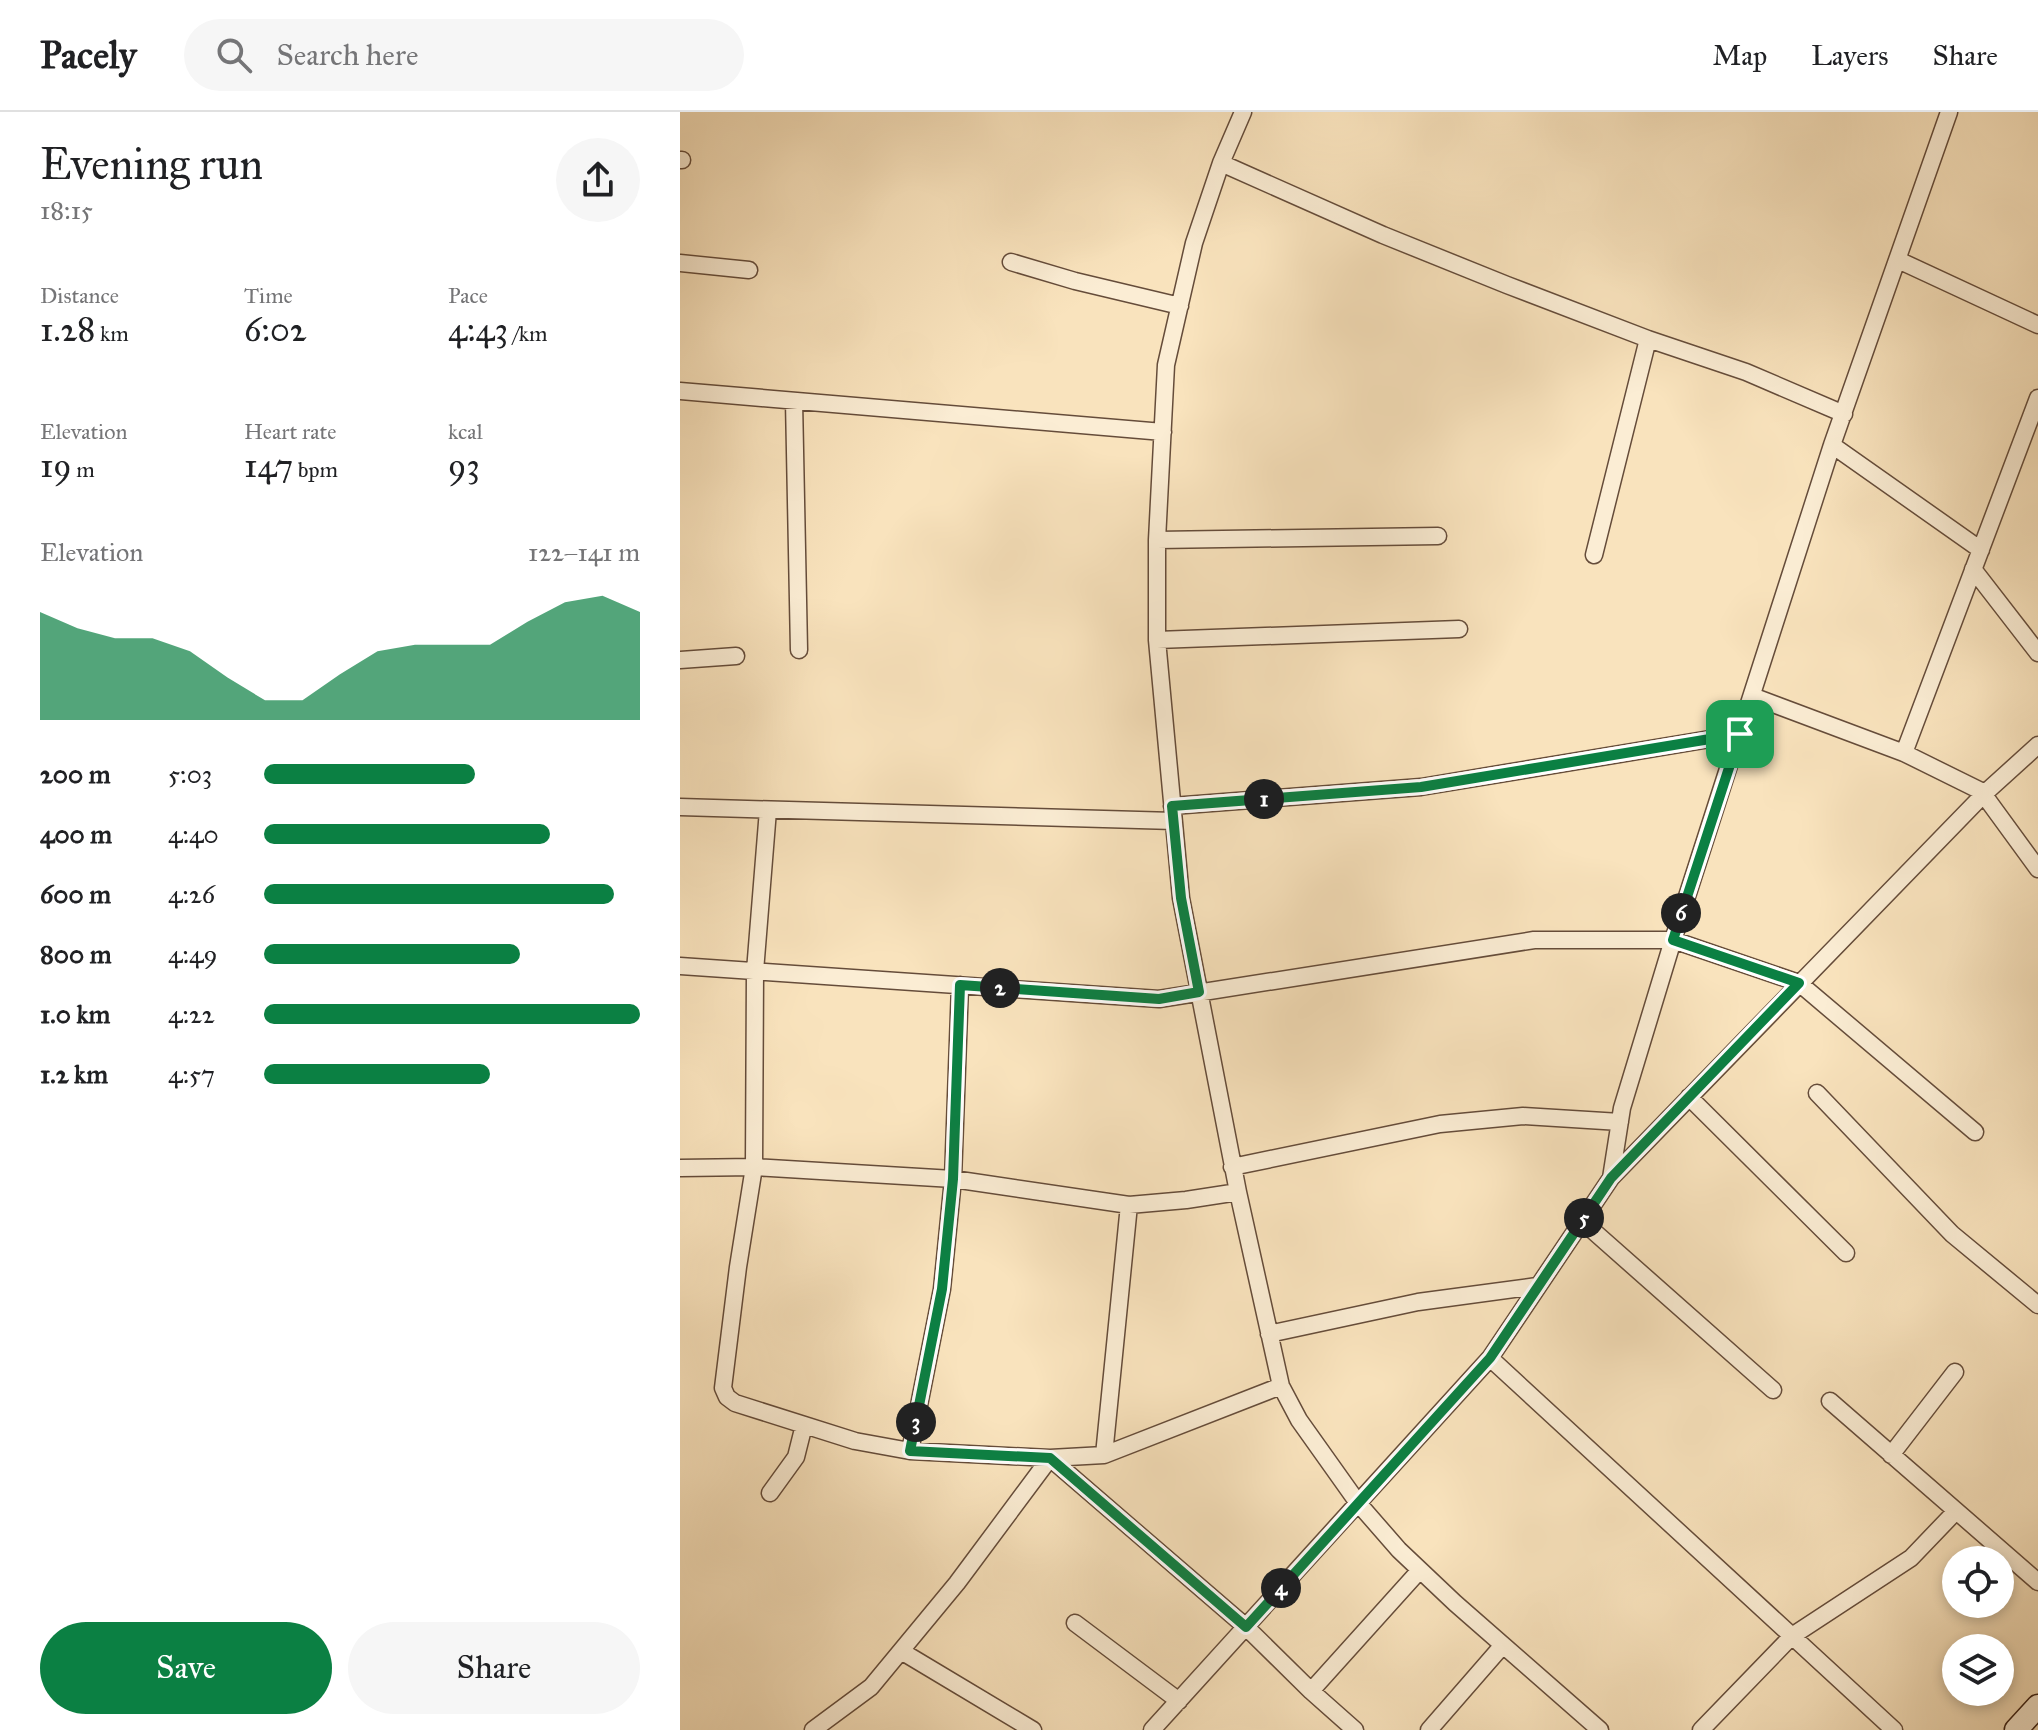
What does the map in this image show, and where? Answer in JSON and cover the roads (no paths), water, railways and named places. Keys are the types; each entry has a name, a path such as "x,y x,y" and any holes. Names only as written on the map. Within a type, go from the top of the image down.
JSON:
{"main road":[{"path":"2016,1730 2038,1706"}],"street":[{"path":"1243,112 1221,163 1194,243 1166,365 1157,540 1157,640 1181,898 1232,1167 1281,1386 1299,1420 1358,1503 1399,1550 1600,1730"},
{"path":"1611,1178 1622,1108 1673,940 1832,445 1949,112"},
{"path":"1221,163 1383,235 1648,339 1746,372 1844,414"},
{"path":"1898,260 2038,325"},
{"path":"1011,262 1180,306"},
{"path":"680,263 749,270"},
{"path":"1594,555 1648,339"},
{"path":"680,391 1163,432"},
{"path":"1904,753 2038,398"},
{"path":"794,401 799,650"},
{"path":"1832,445 1981,550"},
{"path":"1157,540 1438,536"},
{"path":"1973,569 2038,653"},
{"path":"1157,640 1459,629"},
{"path":"680,660 736,656"},
{"path":"1752,696 1904,753 1984,794 2038,869"},
{"path":"680,807 1173,813 1421,787 1740,734"},
{"path":"1152,1730 1490,1358 1611,1178 1984,794 2038,745"},
{"path":"768,810 755,971 754,1167 723,1388 727,1397 735,1403 855,1441 910,1451 1050,1458 1104,1455 1281,1386"},
{"path":"680,966 1159,999 1534,940 1673,940 1799,983 1975,1132"},
{"path":"910,1451 942,1289 953,1179 960,985"},
{"path":"1817,1093 1952,1234 2038,1305"},
{"path":"1689,1097 1846,1253"},
{"path":"1232,1167 1440,1124 1523,1116 1620,1122"},
{"path":"680,1168 754,1167 953,1179 1129,1205 1238,1192"},
{"path":"1104,1455 1129,1205"},
{"path":"1582,1221 1773,1390"},
{"path":"1269,1334 1418,1302 1537,1286"},
{"path":"1490,1358 1894,1730"},
{"path":"1891,1455 1955,1372"},
{"path":"1830,1401 2038,1582"},
{"path":"770,1493 796,1457 804,1425"},
{"path":"1050,1458 1246,1627 1355,1730"},
{"path":"813,1730 871,1687 957,1583 1050,1458"},
{"path":"1701,1730 1792,1636 1911,1558 1956,1511"},
{"path":"1311,1691 1420,1570"},
{"path":"1075,1623 1179,1701"},
{"path":"1429,1730 1503,1645"},
{"path":"901,1651 1033,1730"}]}
